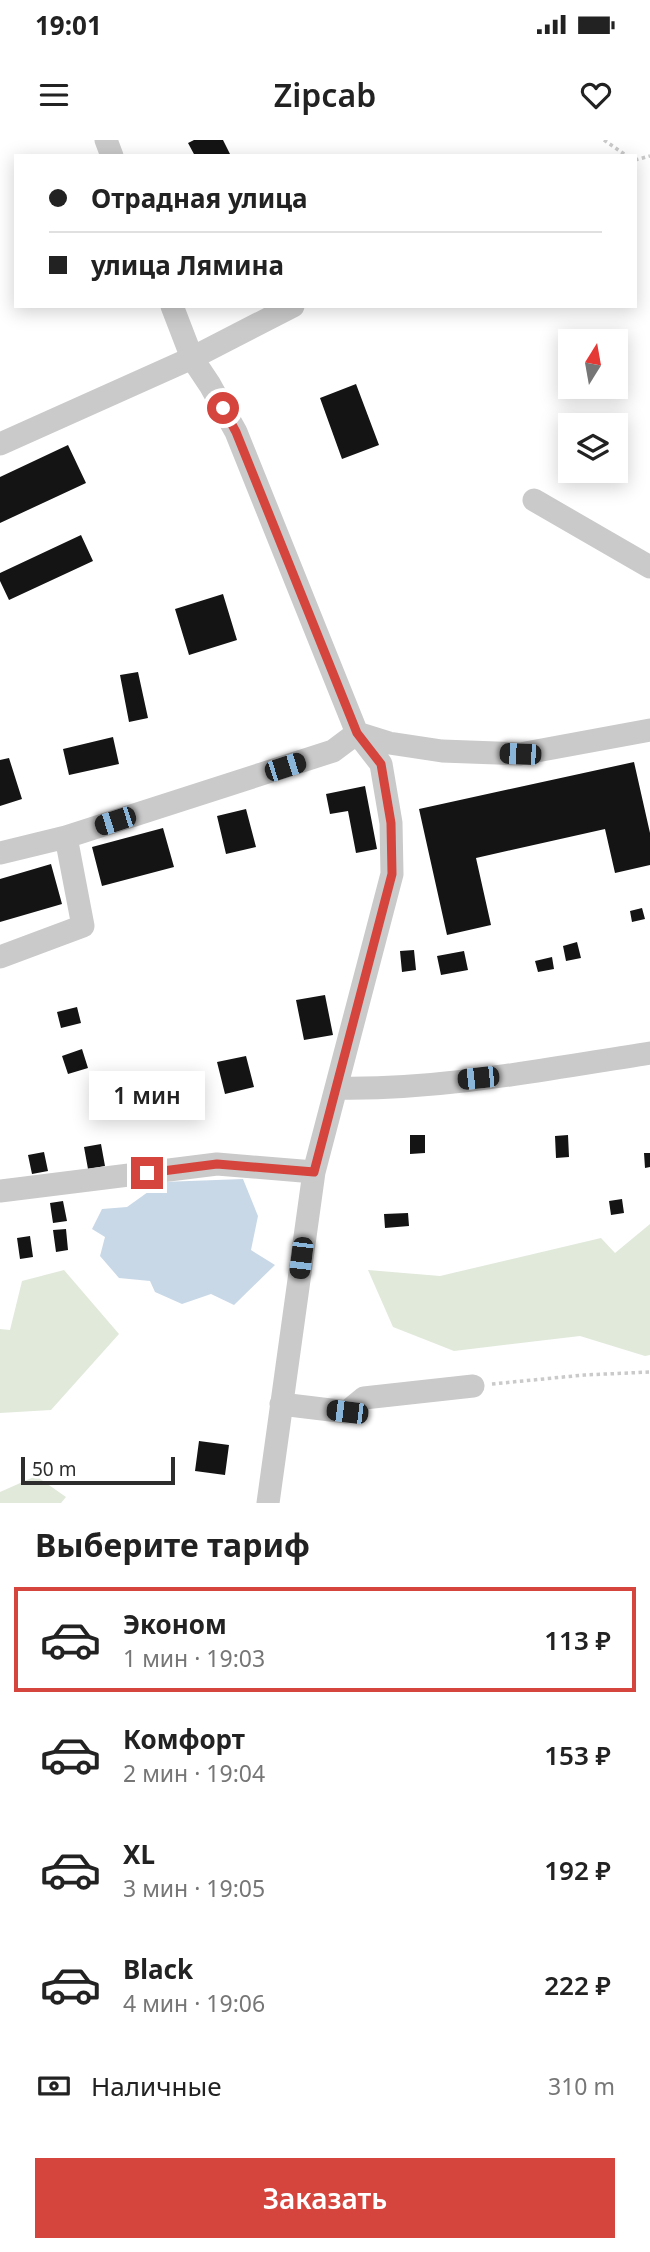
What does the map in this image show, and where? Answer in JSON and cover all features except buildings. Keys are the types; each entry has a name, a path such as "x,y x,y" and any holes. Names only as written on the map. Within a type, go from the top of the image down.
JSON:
{"street":[{"path":"173,308 192,358 211,385 236,432 357,733 381,764 391,823 392,874 314,1172 268,1503"},
{"path":"0,444 192,358 289,308"},
{"path":"534,500 650,567"},
{"path":"357,733 389,743 442,751 520,754 650,730"},
{"path":"0,853 66,837 333,751 357,733"},
{"path":"0,957 83,926 66,837"},
{"path":"337,1088 373,1088 504,1076 650,1053"},
{"path":"0,1191 217,1164 314,1172"},
{"path":"281,1404 347,1412 364,1398 473,1386"}],"path":[{"path":"604,140 624,154"},
{"path":"473,1386 584,1375 650,1373"}],"shaded area":[{"path":"650,1224 650,1355 645,1356 580,1336 454,1351 393,1327 368,1270 440,1276 601,1238 615,1253"},
{"path":"64,1270 119,1334 51,1410 0,1413 0,1329 10,1330 22,1281"},
{"path":"36,1476 66,1497 61,1503 0,1503 0,1492"}],"water":[{"path":"243,1179 258,1216 251,1250 275,1265 234,1305 211,1294 182,1304 155,1292 150,1281 119,1278 100,1256 105,1237 92,1229 102,1209 127,1207 162,1182"}],"route":[{"path":"147,1173 217,1164 314,1172 392,874 391,823 381,764 357,733 236,432 223,408"}]}
